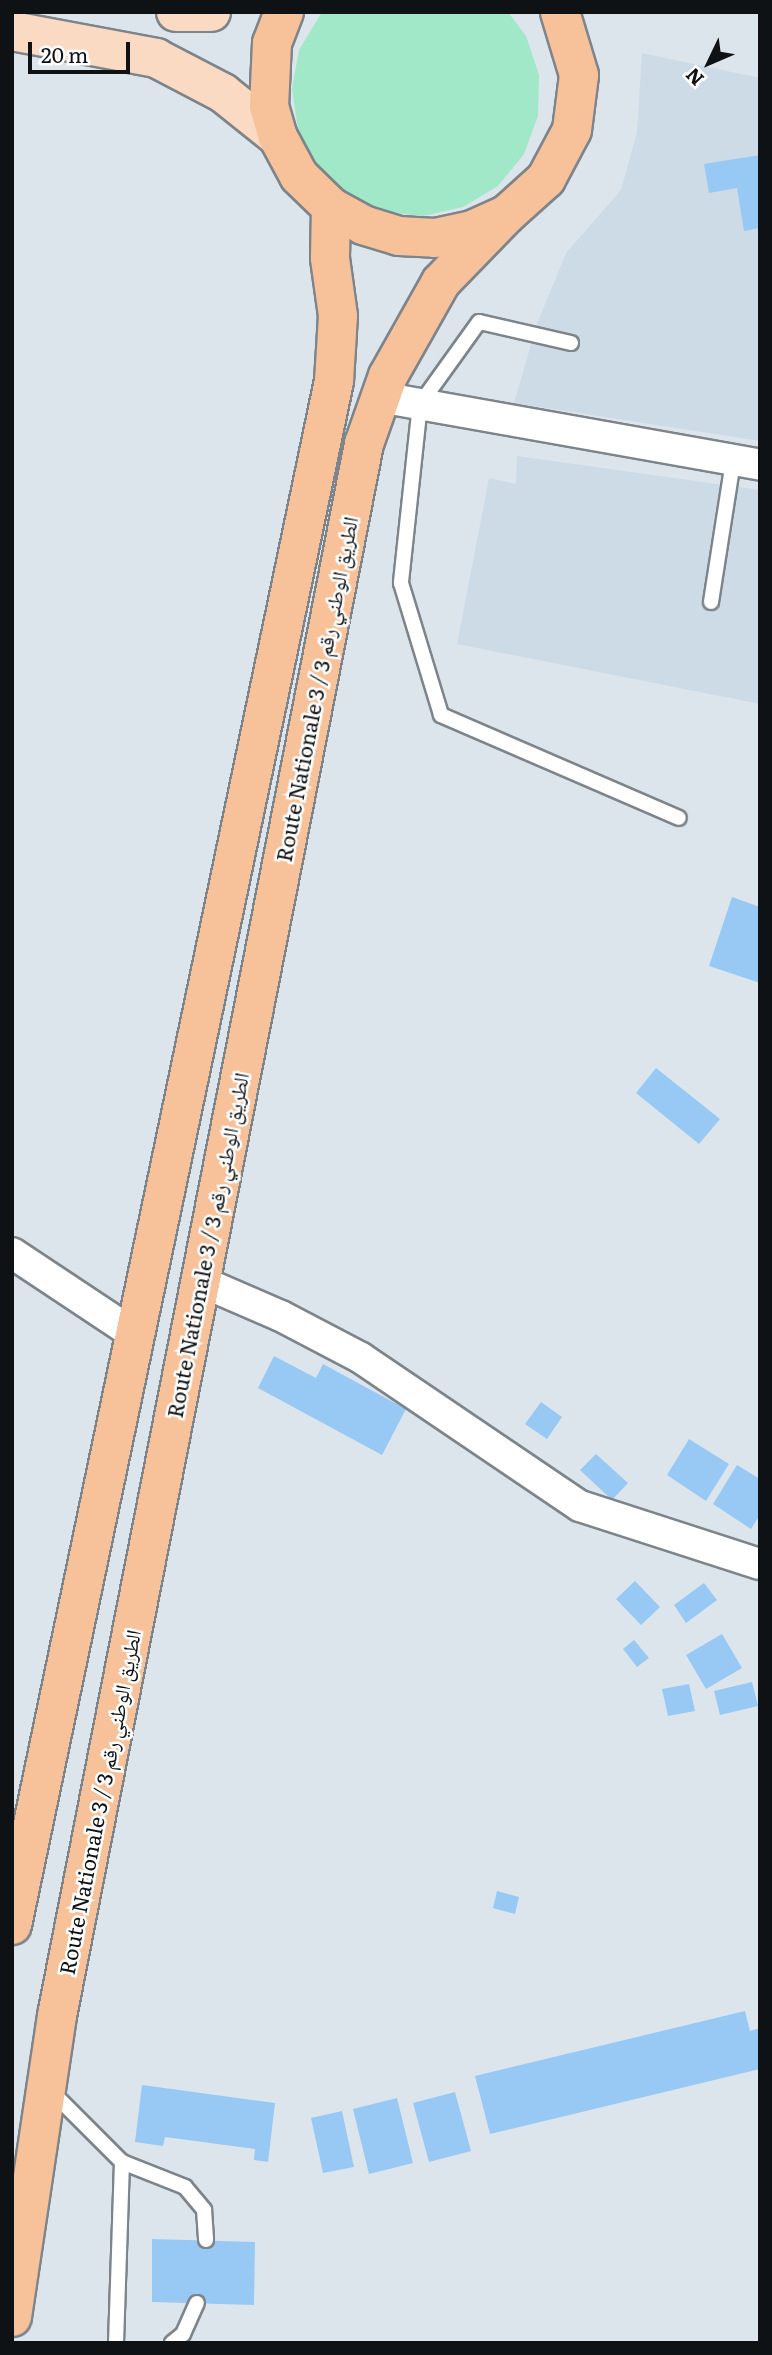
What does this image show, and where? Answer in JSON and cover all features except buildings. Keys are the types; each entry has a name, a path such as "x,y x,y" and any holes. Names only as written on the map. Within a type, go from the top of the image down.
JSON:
{"highway":[{"path":"284,12 267,74 278,137 299,176 331,207 387,233 436,238 472,230 506,215 546,179 572,130 579,75 560,12"},
{"path":"12,1924 334,381 338,316 330,258 331,207"},
{"name":"Route Nationale 3 / الطريق الوطني رقم 3","path":"12,2317 46,2087 364,444 380,397 441,282 506,215"}],"main road":[{"path":"176,12 211,12"},
{"path":"12,31 156,58 223,93 278,137"}],"street":[{"path":"380,397 746,463"},
{"path":"12,1253 134,1334"},
{"path":"200,1281 281,1315 361,1358 580,1506 760,1564"}],"lane":[{"path":"571,343 479,322 421,404 401,583 442,715 679,818"},
{"path":"711,602 746,463"},
{"path":"46,2087 122,2162 185,2187 204,2210 206,2240"},
{"path":"116,2343 122,2162"},
{"path":"172,2343 183,2333 197,2303"}],"shaded area":[{"path":"642,53 760,78 760,441 514,403 537,324 566,253 621,190 637,132"},
{"path":"517,456 760,490 760,704 457,644 489,478 516,484"}],"green space":[{"path":"322,12 508,12 526,36 539,75 538,116 524,154 498,186 463,207 423,216 383,212 346,194 317,166 298,129 292,89 299,50"}]}
